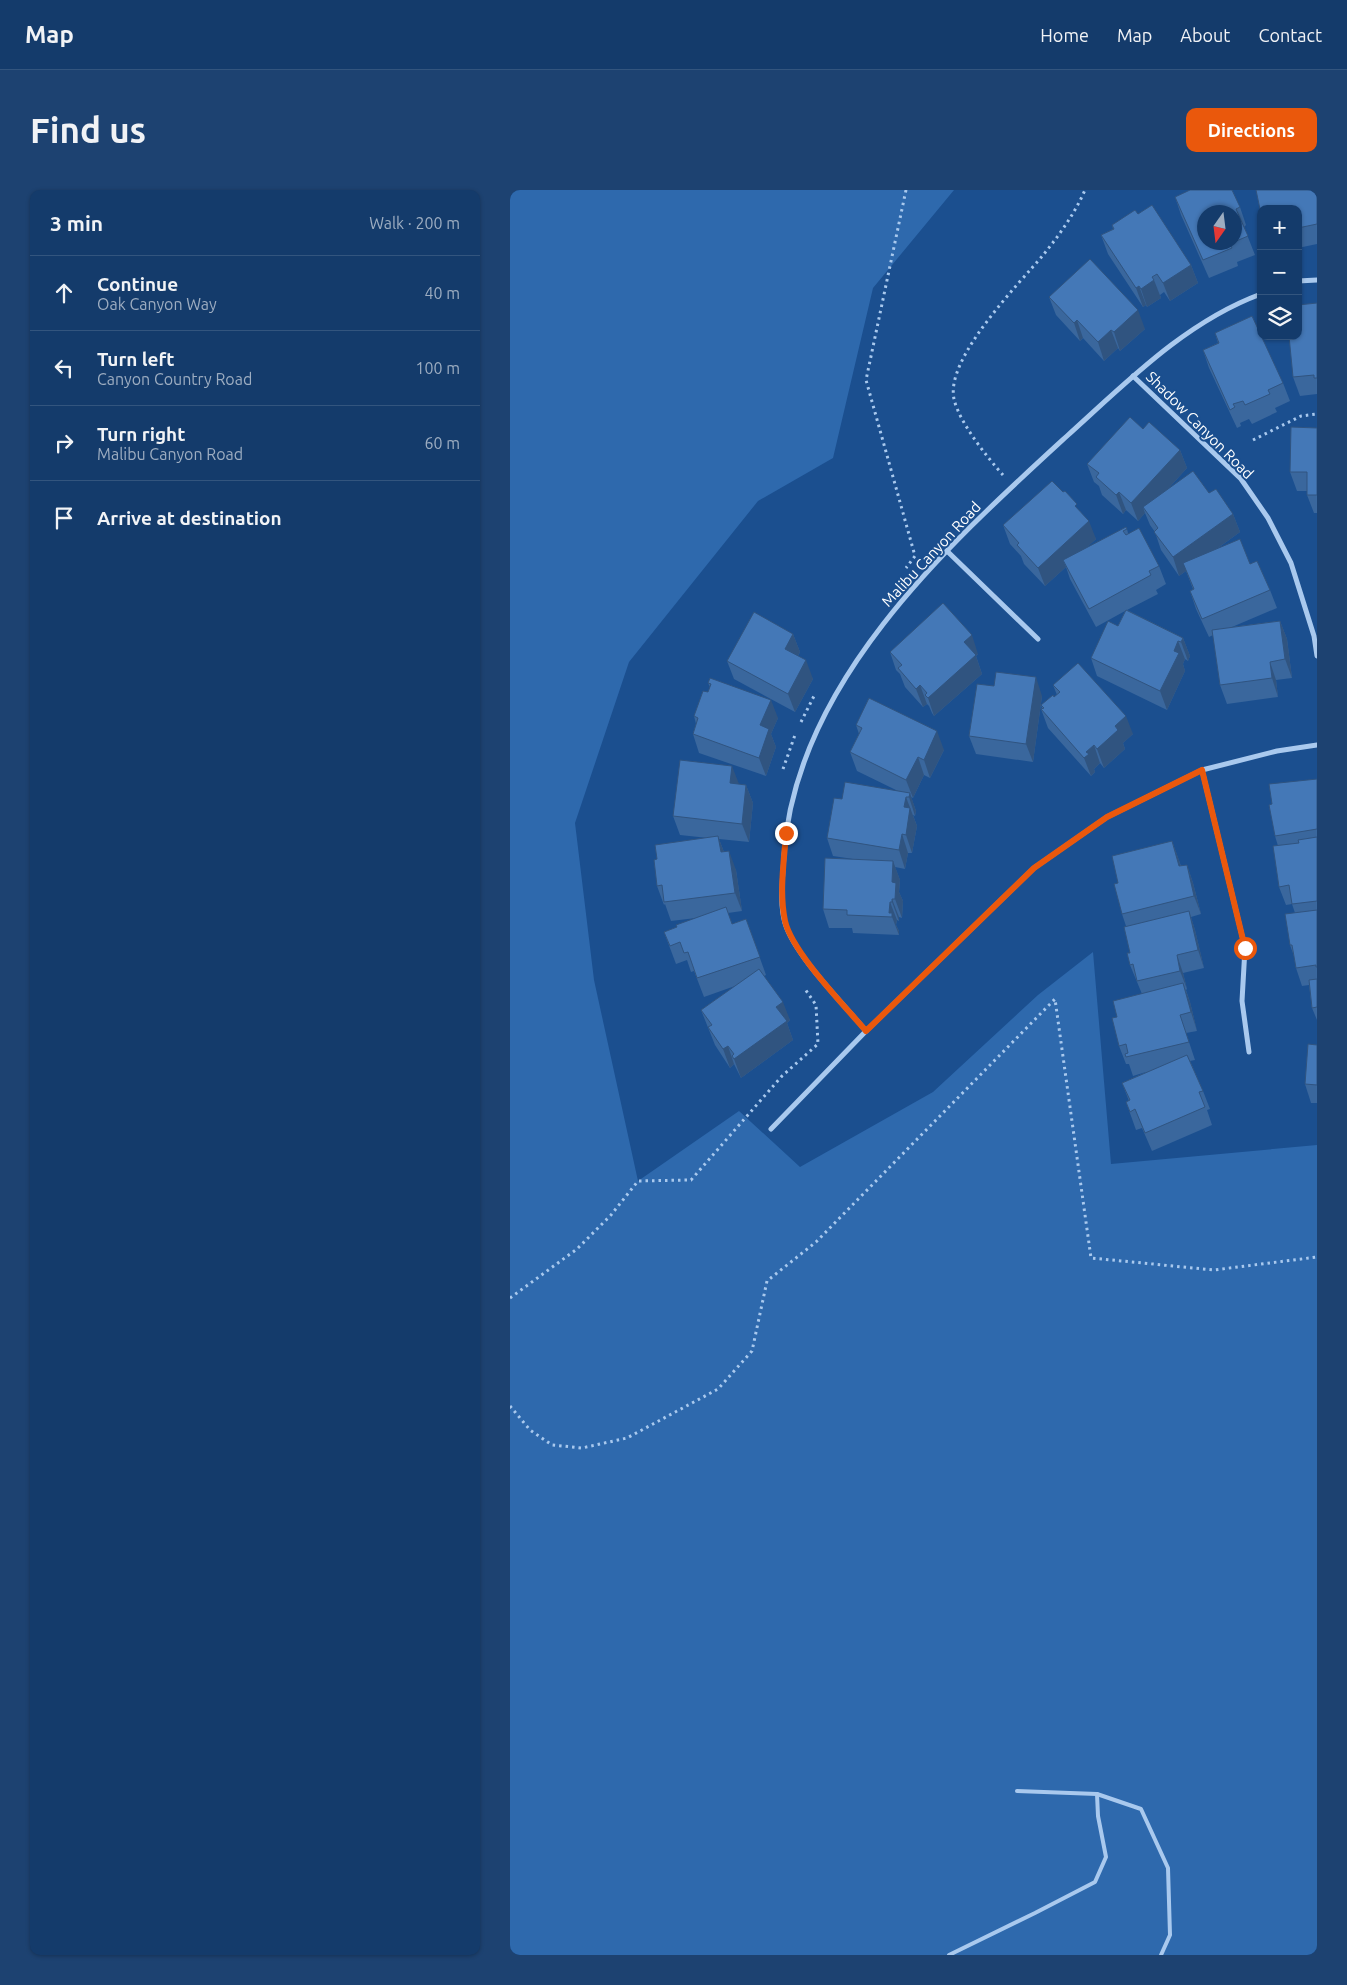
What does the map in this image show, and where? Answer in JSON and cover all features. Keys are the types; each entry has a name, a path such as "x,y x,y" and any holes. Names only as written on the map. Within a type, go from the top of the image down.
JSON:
{"street":[{"path":"1302,281 1317,280"},
{"name":"Malibu Canyon Road","path":"866,1031 800,953 785,923 782,892 786,833 812,739 842,685 875,636 908,593 947,551 1012,487 1133,376 1194,327 1240,302 1258,295"},
{"name":"Shadow Canyon Road","path":"1133,376 1240,479 1268,518 1291,563 1314,636 1317,656"},
{"path":"947,551 1038,639"},
{"path":"771,1129 866,1031 1034,868 1107,817 1202,770 1277,751 1317,745"},
{"path":"1202,770 1245,948 1242,1001 1249,1052"}],"lane":[{"path":"1017,1791 1097,1794 1142,1809 1168,1868 1170,1935 1161,1955"},
{"path":"949,1955 1095,1882 1106,1857 1098,1816 1097,1794"}],"path":[{"path":"1012,487 987,455 962,417 954,398 955,377 962,360 975,339 1000,305 1045,252 1077,208 1085,190"},
{"path":"1253,440 1301,416 1317,414"},
{"path":"510,1406 530,1430 552,1445 582,1448 627,1438 718,1388 752,1351 768,1281 816,1242 1055,999 1091,1258 1214,1270 1317,1257"}],"shaded area":[{"path":"510,190 954,190 873,288 833,458 758,501 629,662 575,823 594,980 638,1181 739,1111 800,1167 933,1092 1038,995 1093,952 1111,1164 1317,1145 1317,1955 510,1955"}],"building":[{"path":"1190,190 1232,190 1239,205 1197,205 1197,246 1175,197"},
{"path":"1256,190 1316,190 1317,224 1302,227 1302,205 1259,205"},
{"path":"1152,205 1191,265 1163,283 1157,274 1152,277 1154,280 1141,289 1139,286 1136,288 1101,235 1114,229 1112,225 1135,210 1138,214"},
{"path":"1242,222 1248,236 1242,239"},
{"path":"1199,250 1227,250 1203,260"},
{"path":"1090,259 1138,310 1114,332 1111,330 1098,342 1077,320 1074,323 1049,297"},
{"path":"1317,303 1317,378 1314,378 1314,375 1293,377 1289,340 1302,340 1302,305"},
{"path":"1252,316 1257,327 1257,340 1263,340 1283,383 1268,390 1270,394 1245,405 1243,401 1233,404 1235,407 1230,410 1203,350 1219,343 1215,333"},
{"path":"1130,417 1143,429 1149,422 1180,450 1131,503 1119,492 1116,495 1096,477 1099,473 1087,464"},
{"path":"1291,427 1317,428 1317,495 1307,495 1307,472 1290,472"},
{"path":"1193,471 1209,493 1216,489 1233,514 1173,557 1154,532 1158,528 1143,507"},
{"path":"1052,481 1063,492 1065,491 1077,504 1075,506 1089,521 1038,568 1017,545 1019,543 1003,525"},
{"path":"1126,527 1127,529 1123,531 1126,535 1139,528 1159,566 1149,571 1151,575 1089,609 1063,560"},
{"path":"1240,539 1250,564 1257,561 1270,590 1202,619 1190,591 1194,589 1183,563"},
{"path":"943,603 972,635 964,642 976,655 928,698 925,695 927,693 920,685 916,689 898,668 902,665 890,652"},
{"path":"1126,610 1183,638 1181,642 1178,641 1174,651 1179,653 1160,691 1091,658 1108,621 1118,626"},
{"path":"754,612 793,634 785,649 806,660 788,694 727,661"},
{"path":"1280,621 1285,659 1270,662 1272,678 1220,685 1212,630"},
{"path":"1078,663 1126,716 1115,726 1118,730 1097,749 1094,745 1086,752 1089,754 1084,758 1041,709 1044,708 1041,705 1060,692 1053,685"},
{"path":"996,672 1036,677 1026,744 969,736 977,684 994,686"},
{"path":"710,678 771,700 760,725 769,729 759,758 693,734 698,718 694,716 703,691 708,692 711,684 708,683"},
{"path":"869,698 937,731 924,760 918,757 906,780 850,752 862,728 856,725"},
{"path":"680,760 732,766 730,783 746,785 742,824 673,816"},
{"path":"1317,779 1317,829 1275,836 1269,805 1272,804 1269,784"},
{"path":"845,782 910,793 909,797 906,797 904,807 910,808 906,835 902,834 899,850 827,838 834,798 842,799"},
{"path":"718,836 721,852 729,851 735,893 664,902 662,885 657,886 654,860 657,859 655,845"},
{"path":"1317,837 1317,901 1292,904 1289,885 1279,887 1273,846 1299,843 1298,840"},
{"path":"1172,841 1179,866 1187,865 1194,896 1122,914 1114,884 1118,883 1112,856"},
{"path":"825,858 893,861 892,882 896,883 895,899 892,899 892,902 890,902 889,913 892,913 892,917 847,915 847,910 823,909"},
{"path":"726,907 732,924 746,919 760,957 697,978 688,952 684,953 680,942 670,946 664,932 677,927 676,925"},
{"path":"1317,910 1317,967 1316,965 1296,968 1285,914"},
{"path":"1189,911 1198,950 1177,955 1180,971 1137,981 1133,964 1130,965 1127,953 1130,953 1124,927"},
{"path":"759,969 783,1002 776,1007 787,1021 734,1059 732,1056 734,1054 728,1046 723,1049 708,1027 712,1025 701,1010"},
{"path":"1317,979 1317,1007 1312,1008 1309,980"},
{"path":"1183,983 1191,1012 1180,1015 1189,1042 1126,1057 1125,1054 1128,1053 1126,1044 1119,1046 1112,1018 1117,1017 1113,1001"},
{"path":"1308,1044 1317,1045 1317,1085 1305,1084"},
{"path":"1187,1055 1203,1091 1199,1092 1205,1107 1145,1133 1135,1109 1130,1112 1126,1102 1130,1100 1122,1083"}],"route":[{"path":"786,833 782,892 785,923 800,953 866,1031 1034,868 1107,817 1202,770 1245,948"}]}
